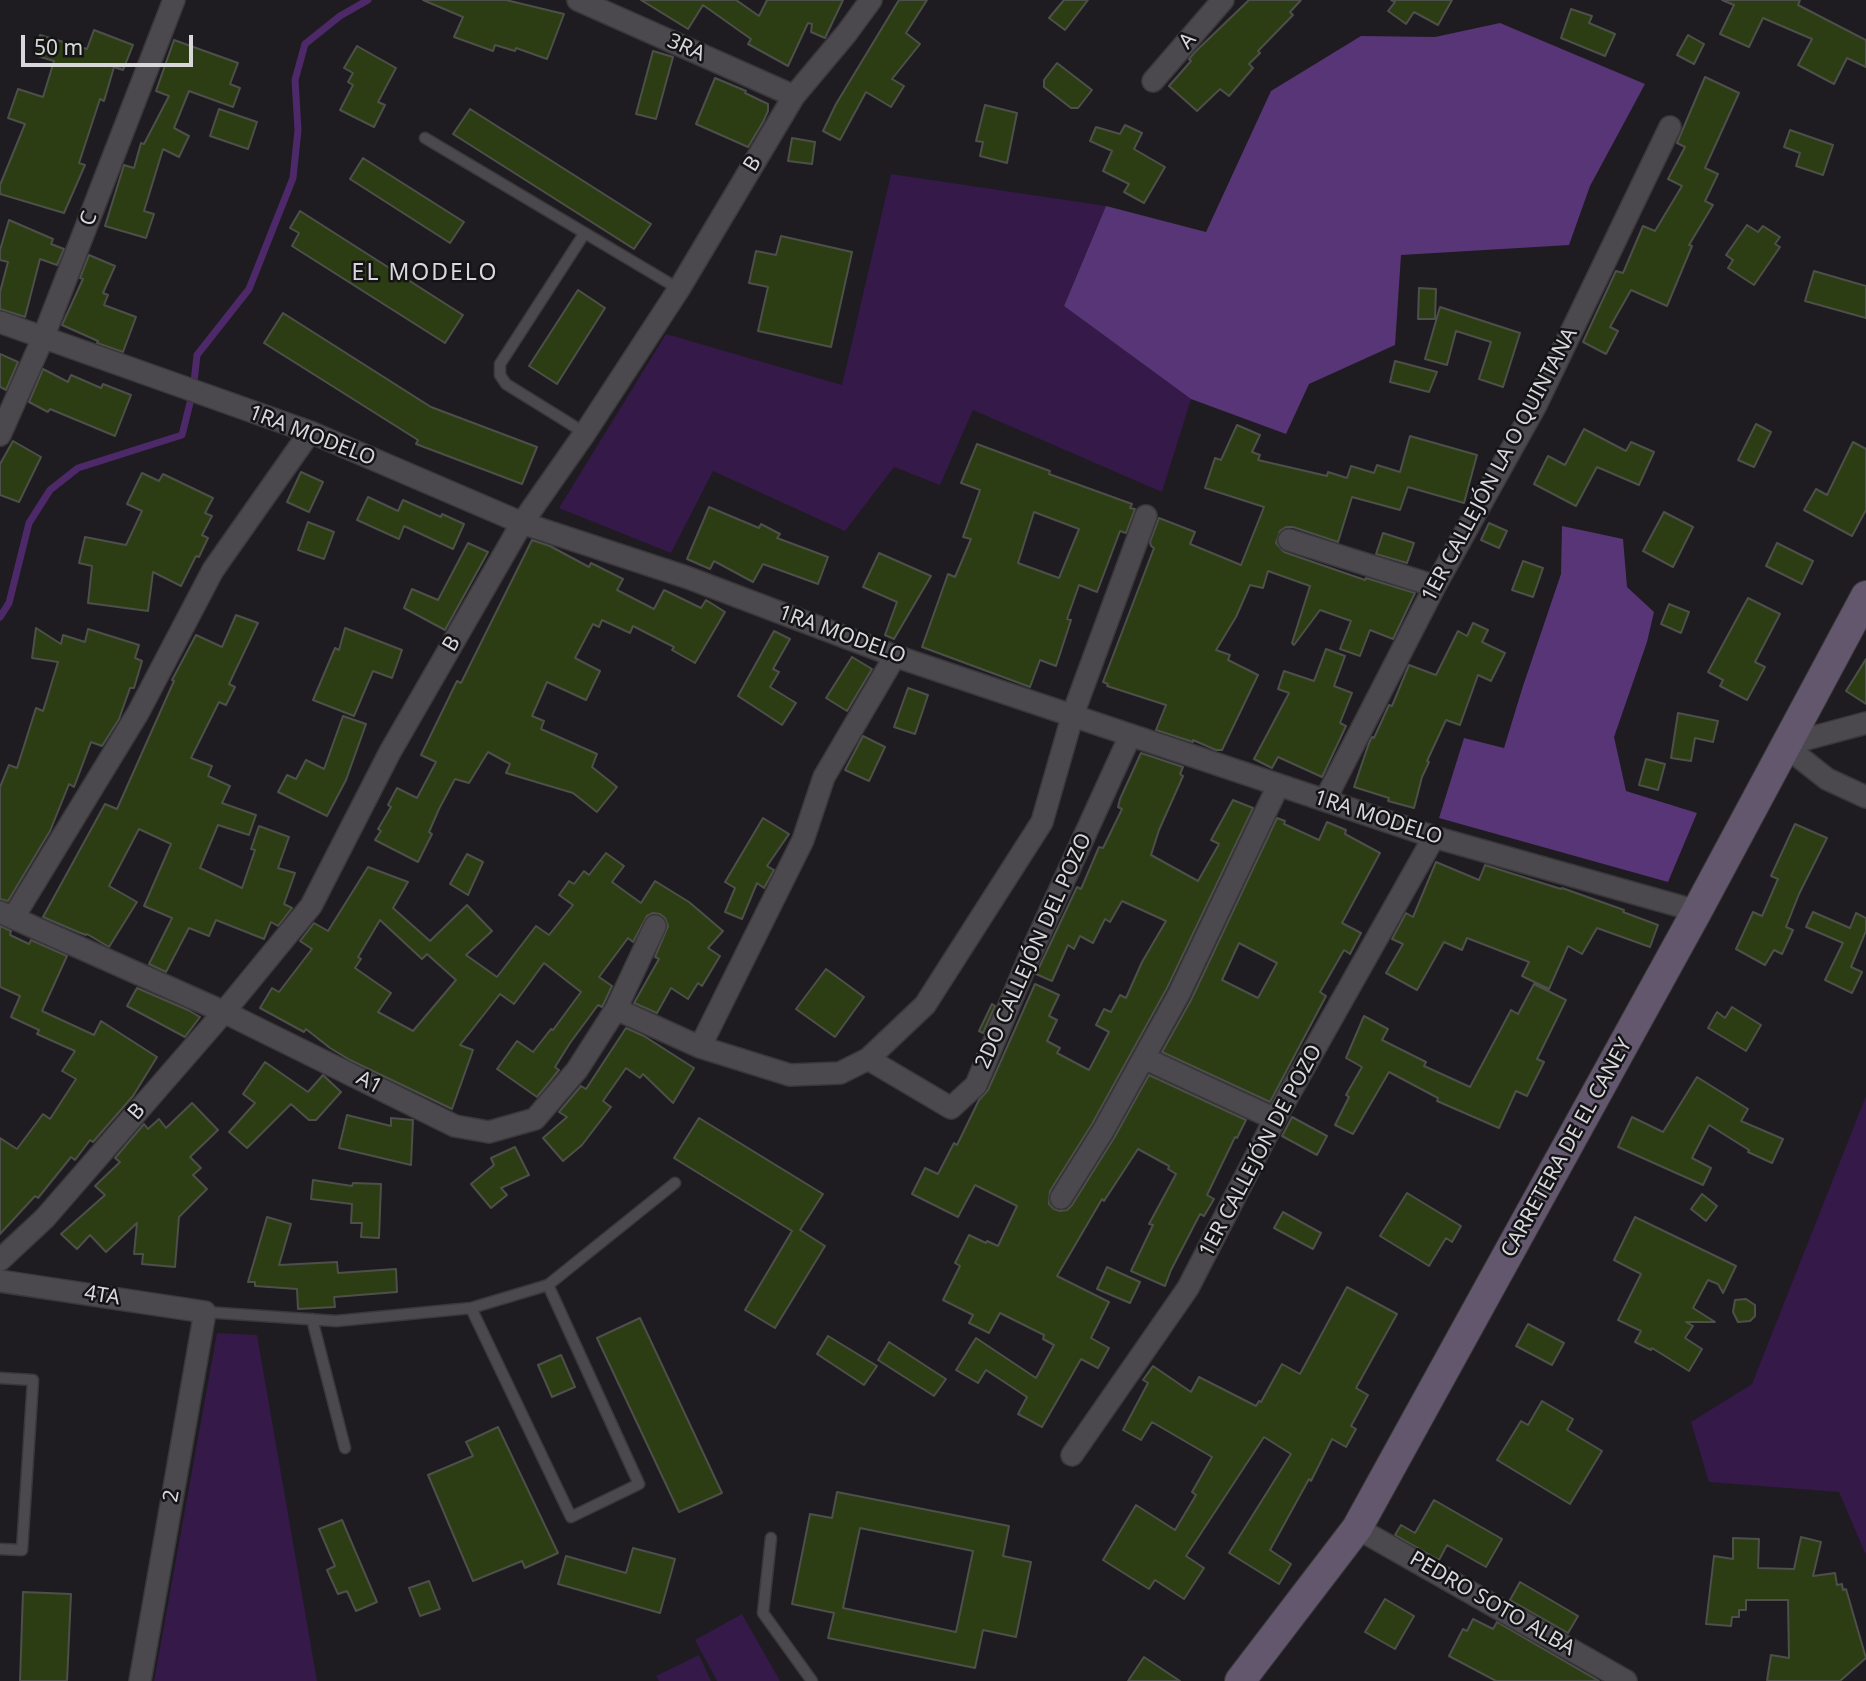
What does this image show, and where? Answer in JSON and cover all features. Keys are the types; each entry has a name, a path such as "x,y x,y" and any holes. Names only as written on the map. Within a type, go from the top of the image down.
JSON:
{"main road":[{"name":"CARRETERA DE EL CANEY","path":"1240,1681 1357,1528 1697,911 1866,596"}],"street":[{"name":"C","path":"0,435 43,338 174,0"},
{"name":"3RA","path":"578,0 794,96"},
{"name":"B","path":"0,1260 45,1218 224,1012 311,906 390,752 522,523 585,433 678,289 794,96 871,0"},
{"name":"A","path":"1153,81 1223,0"},
{"name":"1ER CALLEJÓN LA O QUINTANA","path":"1325,800 1435,586 1535,407 1670,127"},
{"name":"1RA MODELO","path":"0,322 310,432 522,523 686,577 895,656 1434,837 1697,911"},
{"path":"7,915 138,713 213,570 310,432"},
{"path":"616,1009 700,1047 790,1075 840,1073 868,1059 925,1005 1042,822 1073,714 1146,516"},
{"path":"1289,540 1435,586"},
{"path":"700,1047 803,841 824,777 895,656"},
{"path":"1784,745 1866,723"},
{"name":"2DO CALLEJÓN DEL POZO","path":"868,1059 951,1108 976,1085 1030,955 1130,736"},
{"path":"1784,745 1827,779 1866,797"},
{"path":"1061,1198 1103,1132 1179,994 1278,786"},
{"name":"1ER CALLEJÓN DE POZO","path":"1072,1455 1188,1288 1275,1119 1434,837"},
{"name":"A1","path":"7,915 224,1012 455,1126 489,1132 535,1119 577,1070 616,1009 655,926"},
{"path":"1144,1058 1275,1119"},
{"name":"4TA","path":"0,1281 205,1312"},
{"name":"2","path":"140,1681 205,1312"},
{"name":"PEDRO SOTO ALBA","path":"1357,1528 1626,1681"}],"lane":[{"path":"425,138 678,289"},
{"path":"584,234 500,364 500,375 506,384 585,433"},
{"path":"205,1312 337,1321 471,1308 548,1285 675,1184"},
{"path":"471,1308 571,1517 639,1484 548,1285"},
{"path":"312,1319 345,1448"},
{"path":"0,1378 33,1380 22,1550 0,1549"},
{"path":"771,1538 764,1613 812,1681"}],"shaded area":[{"path":"1500,23 1645,84 1590,186 1569,245 1401,255 1395,345 1309,384 1286,434 1191,399 1064,306 1106,206 1206,232 1271,91 1361,36 1435,37"},
{"path":"891,174 1106,206 1064,306 1191,399 1162,492 973,410 940,485 894,467 845,531 713,471 671,553 559,508 666,334 842,385"},
{"path":"1562,526 1623,539 1627,587 1654,612 1647,642 1614,737 1626,791 1697,813 1668,882 1439,818 1464,738 1504,748 1561,574"},
{"path":"1866,1096 1866,1555 1839,1492 1709,1482 1691,1422 1752,1384"},
{"path":"217,1333 257,1335 317,1681 154,1681"},
{"path":"742,1614 780,1681 717,1681 695,1640"},
{"path":"699,1655 711,1681 659,1681 656,1676"}],"building":[{"path":"423,0 506,0 564,14 547,59 516,48 515,51 495,45 493,51 454,37 463,17"},
{"path":"641,0 736,0 759,16 767,0 843,0 825,38 811,32 812,24 808,23 788,66 748,44 751,39 703,5 688,29"},
{"path":"899,0 927,0 906,33 920,44 892,79 904,86 891,107 866,92 840,140 823,131 836,104"},
{"path":"1064,0 1088,0 1065,30 1049,18"},
{"path":"1249,0 1301,0 1290,12 1293,15 1258,51 1260,53 1249,64 1253,68 1229,96 1220,89 1197,111 1169,86 1191,61 1189,59 1194,53"},
{"path":"1391,0 1452,0 1438,25 1414,12 1406,24 1388,11 1395,2"},
{"path":"1722,0 1800,0 1798,5 1866,40 1866,67 1847,58 1834,84 1798,65 1812,39 1763,18 1749,47 1720,34 1734,5"},
{"path":"1571,9 1592,16 1589,23 1615,34 1605,56 1561,38"},
{"path":"94,30 133,45 123,70 114,67 104,101 100,99 79,163 85,165 64,213 0,194 0,185 25,124 8,118 18,89 43,97 54,61 34,55 40,35 87,49"},
{"path":"1688,35 1704,44 1694,64 1677,55"},
{"path":"174,40 238,63 230,84 240,88 233,107 189,91 174,128 189,136 179,157 163,149 144,211 154,214 146,238 105,226 124,165 134,168 141,143 144,144 169,96 156,91"},
{"path":"357,46 396,68 378,102 385,105 374,127 340,110 353,85 348,82 353,73 344,68"},
{"path":"653,51 673,57 656,119 636,114"},
{"path":"1057,63 1092,90 1078,108 1071,108 1044,87 1044,80"},
{"path":"1705,77 1739,93 1705,168 1718,174 1705,201 1713,205 1689,245 1692,246 1667,306 1631,290 1610,327 1618,331 1606,354 1583,342 1616,271 1623,273 1643,226 1655,231 1682,186 1668,179 1685,147 1677,143"},
{"path":"715,78 768,104 763,122 748,147 696,124"},
{"path":"985,105 1017,113 1007,163 980,156 983,142 976,141"},
{"path":"219,109 257,122 248,149 210,136"},
{"path":"470,109 651,224 634,249 453,134"},
{"path":"1125,125 1142,133 1134,149 1165,167 1144,203 1124,192 1129,184 1103,171 1112,151 1090,141 1096,127 1120,134"},
{"path":"1790,130 1833,145 1823,175 1796,166 1800,153 1784,147"},
{"path":"792,138 815,142 812,164 788,161"},
{"path":"363,158 464,222 450,243 350,179"},
{"path":"300,211 463,315 445,343 292,246 299,233 290,228"},
{"path":"9,220 53,239 51,244 64,249 57,265 40,259 25,317 0,309 0,292 8,262 0,260 0,250"},
{"path":"1747,225 1758,232 1763,226 1780,237 1775,244 1780,247 1754,285 1728,268 1733,260 1726,255"},
{"path":"781,236 852,252 831,347 758,331 768,287 749,283 756,251 776,255"},
{"path":"89,255 115,266 103,293 108,295 104,305 136,317 123,352 97,343 98,341 62,325 83,279 80,278"},
{"path":"1814,271 1866,286 1866,318 1805,301"},
{"path":"1419,288 1436,289 1435,319 1418,319"},
{"path":"578,290 605,308 557,384 529,366"},
{"path":"1440,307 1520,333 1503,387 1479,379 1491,342 1456,331 1447,365 1425,359"},
{"path":"283,313 431,407 537,447 522,484 416,444 418,440 264,343"},
{"path":"0,354 18,362 6,390 0,387"},
{"path":"1395,361 1437,372 1429,392 1390,382"},
{"path":"43,369 68,382 71,375 101,388 103,384 131,395 115,436 50,409 48,412 29,402"},
{"path":"1756,424 1771,432 1754,467 1738,460"},
{"path":"1237,425 1260,435 1252,452 1260,455 1258,460 1327,476 1328,472 1347,478 1351,466 1374,473 1377,465 1400,472 1410,436 1477,455 1464,503 1408,487 1400,510 1352,497 1338,542 1293,527 1280,531 1276,543 1284,552 1365,580 1366,578 1415,593 1393,639 1370,630 1360,656 1340,649 1351,621 1320,610 1294,645 1292,643 1310,586 1268,571 1263,588 1250,585 1236,617 1216,650 1230,655 1228,660 1258,675 1222,750 1216,750 1193,740 1156,730 1166,705 1107,686 1108,684 1103,682 1154,548 1150,542 1159,518 1195,532 1190,544 1241,565 1264,507 1205,488 1215,458 1221,460"},
{"path":"1584,429 1626,451 1631,442 1654,452 1639,485 1597,467 1576,506 1534,484 1548,456 1565,465"},
{"path":"13,441 41,457 19,502 0,495 0,464"},
{"path":"1853,442 1866,449 1866,510 1852,536 1804,510 1816,489 1827,495"},
{"path":"977,444 1132,504 1130,508 1135,509 1126,533 1120,531 1097,592 1079,585 1067,619 1071,620 1056,666 1040,660 1030,687 922,647 948,574 955,577 971,539 963,537 980,490 961,483","holes":["1034,512 1079,529 1059,578 1018,563"]},
{"path":"301,472 323,482 309,512 287,502"},
{"path":"142,473 159,481 163,474 213,498 205,513 212,516 202,535 208,538 181,586 153,572 148,611 88,603 92,566 79,563 85,537 126,545 142,511 127,504"},
{"path":"368,497 398,511 403,500 464,524 453,549 404,526 399,539 357,520"},
{"path":"709,507 759,528 761,524 780,534 777,538 828,557 818,584 763,564 753,582 714,561 710,569 687,559"},
{"path":"1664,512 1693,527 1673,567 1643,551"},
{"path":"308,522 334,532 324,559 298,550"},
{"path":"1489,523 1507,531 1499,548 1481,540"},
{"path":"1383,533 1414,543 1407,563 1376,554"},
{"path":"532,540 550,546 589,567 591,563 623,579 617,590 654,609 664,590 701,608 706,600 725,612 695,663 672,650 674,647 633,626 630,633 602,620 599,627 593,624 575,658 600,671 586,700 547,682 532,716 544,721 541,729 597,754 592,767 617,787 597,812 573,793 506,773 510,764 488,752 469,783 455,779 439,809 429,832 432,834 418,862 375,840 381,831 378,829 391,807 388,805 397,788 417,798 436,762 421,755 457,681 461,683"},
{"path":"468,543 488,552 445,630 404,608 412,589 438,600"},
{"path":"1777,543 1813,561 1802,584 1766,566"},
{"path":"879,553 931,576 894,639 885,635 897,602 863,587"},
{"path":"1523,561 1543,568 1533,597 1512,590"},
{"path":"1748,598 1780,614 1755,662 1765,667 1747,700 1720,686 1723,680 1708,672"},
{"path":"1669,604 1689,612 1681,633 1661,624"},
{"path":"236,615 258,623 229,684 235,687 226,705 219,702 191,758 212,766 208,776 230,786 222,803 256,815 249,835 218,825 200,868 242,888 255,850 251,849 259,826 289,837 278,868 295,873 284,904 292,908 278,926 271,922 264,939 216,920 209,936 189,928 166,972 149,964 172,918 144,906 171,844 139,829 109,886 137,902 109,947 87,934 43,917 105,804 117,809 174,681 172,680 196,635 222,647"},
{"path":"1473,623 1488,630 1482,642 1505,653 1491,681 1478,675 1460,725 1446,720 1427,761 1429,762 1414,808 1354,787 1369,743 1389,705 1392,706 1409,665 1436,675 1458,631 1467,636"},
{"path":"36,628 61,644 63,635 85,642 88,629 139,645 135,658 142,661 134,688 130,688 119,719 102,746 91,742 74,787 69,784 50,831 8,901 0,899 0,787 9,765 17,768 36,708 43,711 58,662 32,658"},
{"path":"345,628 402,650 392,678 373,671 354,716 313,700 335,648 339,650"},
{"path":"774,631 790,639 773,669 779,672 770,687 796,703 782,725 738,696"},
{"path":"1326,649 1345,656 1334,686 1352,693 1340,723 1346,726 1322,777 1278,757 1272,768 1254,759 1289,693 1278,689 1284,671 1314,681"},
{"path":"852,657 872,669 847,711 826,698"},
{"path":"1866,659 1866,704 1846,691"},
{"path":"908,688 928,695 915,734 894,727"},
{"path":"1678,713 1718,721 1713,742 1695,738 1691,761 1671,758"},
{"path":"343,716 366,724 346,780 327,816 278,792 287,775 296,779 306,760 324,769"},
{"path":"863,736 885,747 869,781 845,770"},
{"path":"1141,753 1183,767 1180,774 1183,776 1151,855 1198,881 1219,844 1211,840 1233,800 1253,808 1167,988 1092,1124 1050,1191 1049,1204 1060,1211 1067,1210 1072,1205 1149,1075 1246,1120 1207,1195 1214,1199 1204,1216 1200,1214 1165,1286 1131,1271 1153,1225 1149,1224 1176,1174 1168,1169 1169,1166 1138,1149 1104,1201 1102,1199 1057,1276 1109,1302 1091,1338 1109,1348 1098,1368 1081,1359 1042,1427 1018,1414 1027,1397 986,1370 978,1383 956,1370 976,1338 1036,1378 1054,1345 1043,1339 1044,1335 1000,1313 989,1333 969,1323 973,1315 943,1300 960,1266 955,1263 969,1235 998,1246 1017,1206 975,1185 958,1217 912,1194 925,1168 938,1174 954,1143 957,1145 979,1100 988,1090 1035,984 1059,995 1049,1016 1057,1020 1047,1041 1060,1048 1057,1053 1089,1070 1109,1032 1096,1025 1104,1009 1111,1012 1120,995 1126,998 1142,962 1166,921 1122,901 1110,922 1105,919 1093,943 1080,936 1074,949 1068,945 1052,981 1036,974 1077,887 1081,889 1099,847 1103,848 1122,809 1118,807 1120,799"},
{"path":"1646,759 1665,764 1658,790 1639,785"},
{"path":"763,818 789,834 767,866 774,870 764,888 757,883 742,919 725,912 735,888 725,882"},
{"path":"1277,818 1319,840 1327,822 1346,830 1345,834 1380,853 1342,923 1361,933 1350,954 1344,950 1320,992 1326,996 1270,1102 1162,1052 1191,1000","holes":["1239,943 1277,963 1258,998 1222,980"]},
{"path":"1795,824 1827,838 1786,927 1793,930 1782,954 1774,950 1765,965 1736,949 1753,912 1762,916 1778,879 1771,876"},
{"path":"606,853 624,866 612,882 641,903 655,881 689,902 723,931 708,948 720,956 702,986 698,983 688,999 671,988 657,1013 634,1003 659,959 655,957 668,926 660,914 647,916 633,942 628,938 599,977 612,986 602,1007 598,1005 570,1043 555,1067 559,1070 537,1097 497,1069 517,1041 533,1052 581,992 544,963 514,1004 500,994 460,1045 473,1050 452,1109 350,1060 306,1029 304,1032 260,1008 272,988 279,992 312,949 300,941 314,923 328,931 368,867 408,882 393,908 430,941 467,905 492,931 466,955 497,977 536,926 549,935 573,905 559,895 569,881 574,884 584,871 589,875","holes":["380,920 422,959 427,954 456,980 413,1031 378,1012 391,993 355,968 361,959 358,957"]},
{"path":"467,854 483,862 468,895 450,884"},
{"path":"1436,862 1479,880 1485,865 1562,888 1658,925 1650,947 1597,928 1582,954 1568,946 1549,989 1522,976 1529,962 1467,938 1462,950 1444,942 1417,990 1386,973 1403,944 1392,939 1406,913 1413,917"},
{"path":"1813,912 1850,928 1856,913 1866,918 1866,931 1851,967 1862,972 1852,993 1825,980 1843,943 1806,927"},
{"path":"0,926 11,931 10,935 29,944 31,940 67,956 42,1011 94,1035 101,1021 157,1057 133,1096 93,1142 90,1140 75,1160 71,1157 38,1198 35,1196 0,1234 0,1138 17,1149 43,1114 50,1119 76,1079 62,1071 75,1051 37,1034 39,1030 11,1017 20,996 0,987"},
{"path":"826,969 864,997 835,1037 796,1009"},
{"path":"1534,984 1566,1000 1537,1059 1544,1062 1527,1096 1516,1091 1499,1128 1437,1101 1438,1098 1389,1072 1353,1134 1335,1125 1349,1097 1346,1095 1362,1067 1346,1058 1364,1016 1388,1029 1382,1040 1426,1062 1424,1066 1470,1087 1511,1010 1518,1014"},
{"path":"137,988 200,1017 185,1037 127,1006"},
{"path":"992,1004 995,1006 983,1033 979,1031"},
{"path":"1732,1007 1761,1025 1746,1051 1708,1028 1717,1012 1725,1018"},
{"path":"626,1028 644,1036 694,1068 673,1103 643,1074 640,1078 626,1068 603,1101 611,1107 582,1145 563,1161 543,1138 567,1117 559,1112 581,1086 586,1089"},
{"path":"265,1062 308,1092 323,1075 341,1092 316,1120 309,1120 291,1104 247,1148 229,1132 255,1103 243,1094"},
{"path":"1697,1077 1748,1109 1741,1121 1783,1139 1772,1163 1748,1152 1749,1150 1709,1125 1692,1158 1711,1168 1703,1185 1618,1147 1632,1117 1663,1132"},
{"path":"192,1103 218,1130 190,1157 201,1168 193,1175 207,1189 179,1217 175,1267 142,1264 143,1254 134,1254 137,1223 106,1252 90,1235 77,1249 61,1234 105,1195 95,1186 120,1162 115,1158 144,1124 148,1129 159,1119 166,1128"},
{"path":"347,1115 391,1126 391,1118 413,1120 411,1165 339,1148"},
{"path":"1292,1117 1327,1136 1317,1155 1282,1136"},
{"path":"699,1118 823,1194 800,1230 825,1246 775,1328 745,1310 792,1231 674,1158"},
{"path":"515,1147 529,1175 501,1188 507,1195 491,1208 471,1184 494,1165 491,1158"},
{"path":"313,1180 352,1186 353,1183 381,1184 379,1238 361,1237 362,1223 351,1223 352,1204 311,1199"},
{"path":"1407,1193 1461,1226 1452,1242 1446,1238 1429,1266 1380,1236"},
{"path":"1702,1194 1717,1206 1706,1221 1691,1209"},
{"path":"1283,1212 1321,1233 1313,1249 1274,1228"},
{"path":"267,1217 291,1224 279,1265 337,1262 338,1273 396,1269 397,1292 334,1297 335,1307 298,1309 297,1289 255,1286 255,1282 248,1282"},
{"path":"1635,1217 1736,1266 1723,1293 1718,1284 1708,1280 1693,1308 1715,1322 1686,1322 1693,1326 1685,1338 1702,1349 1689,1371 1652,1348 1651,1350 1635,1342 1641,1331 1618,1320 1641,1274 1614,1260"},
{"path":"1107,1267 1140,1282 1130,1303 1097,1289"},
{"path":"1347,1287 1397,1314 1356,1388 1368,1395 1351,1426 1356,1429 1346,1447 1332,1439 1311,1481 1309,1479 1270,1550 1291,1564 1279,1584 1229,1553 1291,1454 1264,1437 1186,1556 1204,1568 1184,1599 1155,1580 1149,1589 1103,1560 1136,1505 1175,1530 1196,1495 1192,1492 1212,1457 1152,1422 1141,1440 1123,1430 1148,1383 1143,1380 1153,1366 1191,1392 1199,1377 1256,1406 1261,1402 1282,1364 1300,1374"},
{"path":"1746,1299 1755,1305 1755,1316 1750,1321 1738,1322 1733,1312 1735,1300"},
{"path":"640,1318 722,1493 679,1512 597,1338"},
{"path":"1528,1324 1564,1343 1552,1365 1516,1346"},
{"path":"828,1336 877,1366 864,1385 817,1354"},
{"path":"889,1342 946,1379 934,1396 878,1360"},
{"path":"561,1355 575,1387 552,1397 538,1365"},
{"path":"1542,1401 1573,1419 1567,1430 1602,1451 1570,1504 1497,1460 1521,1421 1528,1425"},
{"path":"498,1427 558,1553 525,1568 522,1561 473,1581 428,1475 473,1456 466,1442"},
{"path":"837,1492 1009,1526 1003,1556 1031,1562 1016,1637 983,1630 975,1668 828,1638 834,1613 792,1604 810,1514 832,1518","holes":["860,1528 973,1551 956,1632 843,1608"]},
{"path":"1434,1500 1502,1539 1486,1567 1447,1545 1439,1560 1395,1535 1401,1525 1415,1533"},
{"path":"342,1520 377,1602 356,1611 347,1591 338,1594 327,1570 335,1566 319,1529"},
{"path":"1801,1537 1821,1542 1813,1576 1835,1573 1837,1585 1842,1584 1843,1590 1846,1589 1866,1658 1840,1681 1767,1681 1771,1655 1789,1658 1788,1600 1746,1600 1746,1610 1739,1610 1739,1617 1732,1617 1731,1626 1706,1624 1714,1556 1733,1559 1733,1538 1759,1539 1758,1568 1794,1569"},
{"path":"633,1548 675,1559 660,1613 558,1584 566,1556 626,1573"},
{"path":"429,1581 440,1609 420,1616 409,1588"},
{"path":"1520,1582 1578,1616 1568,1633 1510,1600"},
{"path":"23,1592 71,1594 67,1681 20,1681"},
{"path":"1385,1599 1414,1616 1395,1649 1365,1632"},
{"path":"1473,1619 1493,1629 1497,1622 1599,1681 1496,1681 1449,1656 1463,1629 1467,1631"},
{"path":"1144,1657 1180,1681 1128,1681"}],"waterway":[{"path":"0,617 9,603 29,523 50,490 78,468 182,435 193,391 197,355 249,289 293,178 298,130 295,80 305,44 340,16 368,0"}],"district":[{"name":"EL MODELO","path":"425,273"}]}
